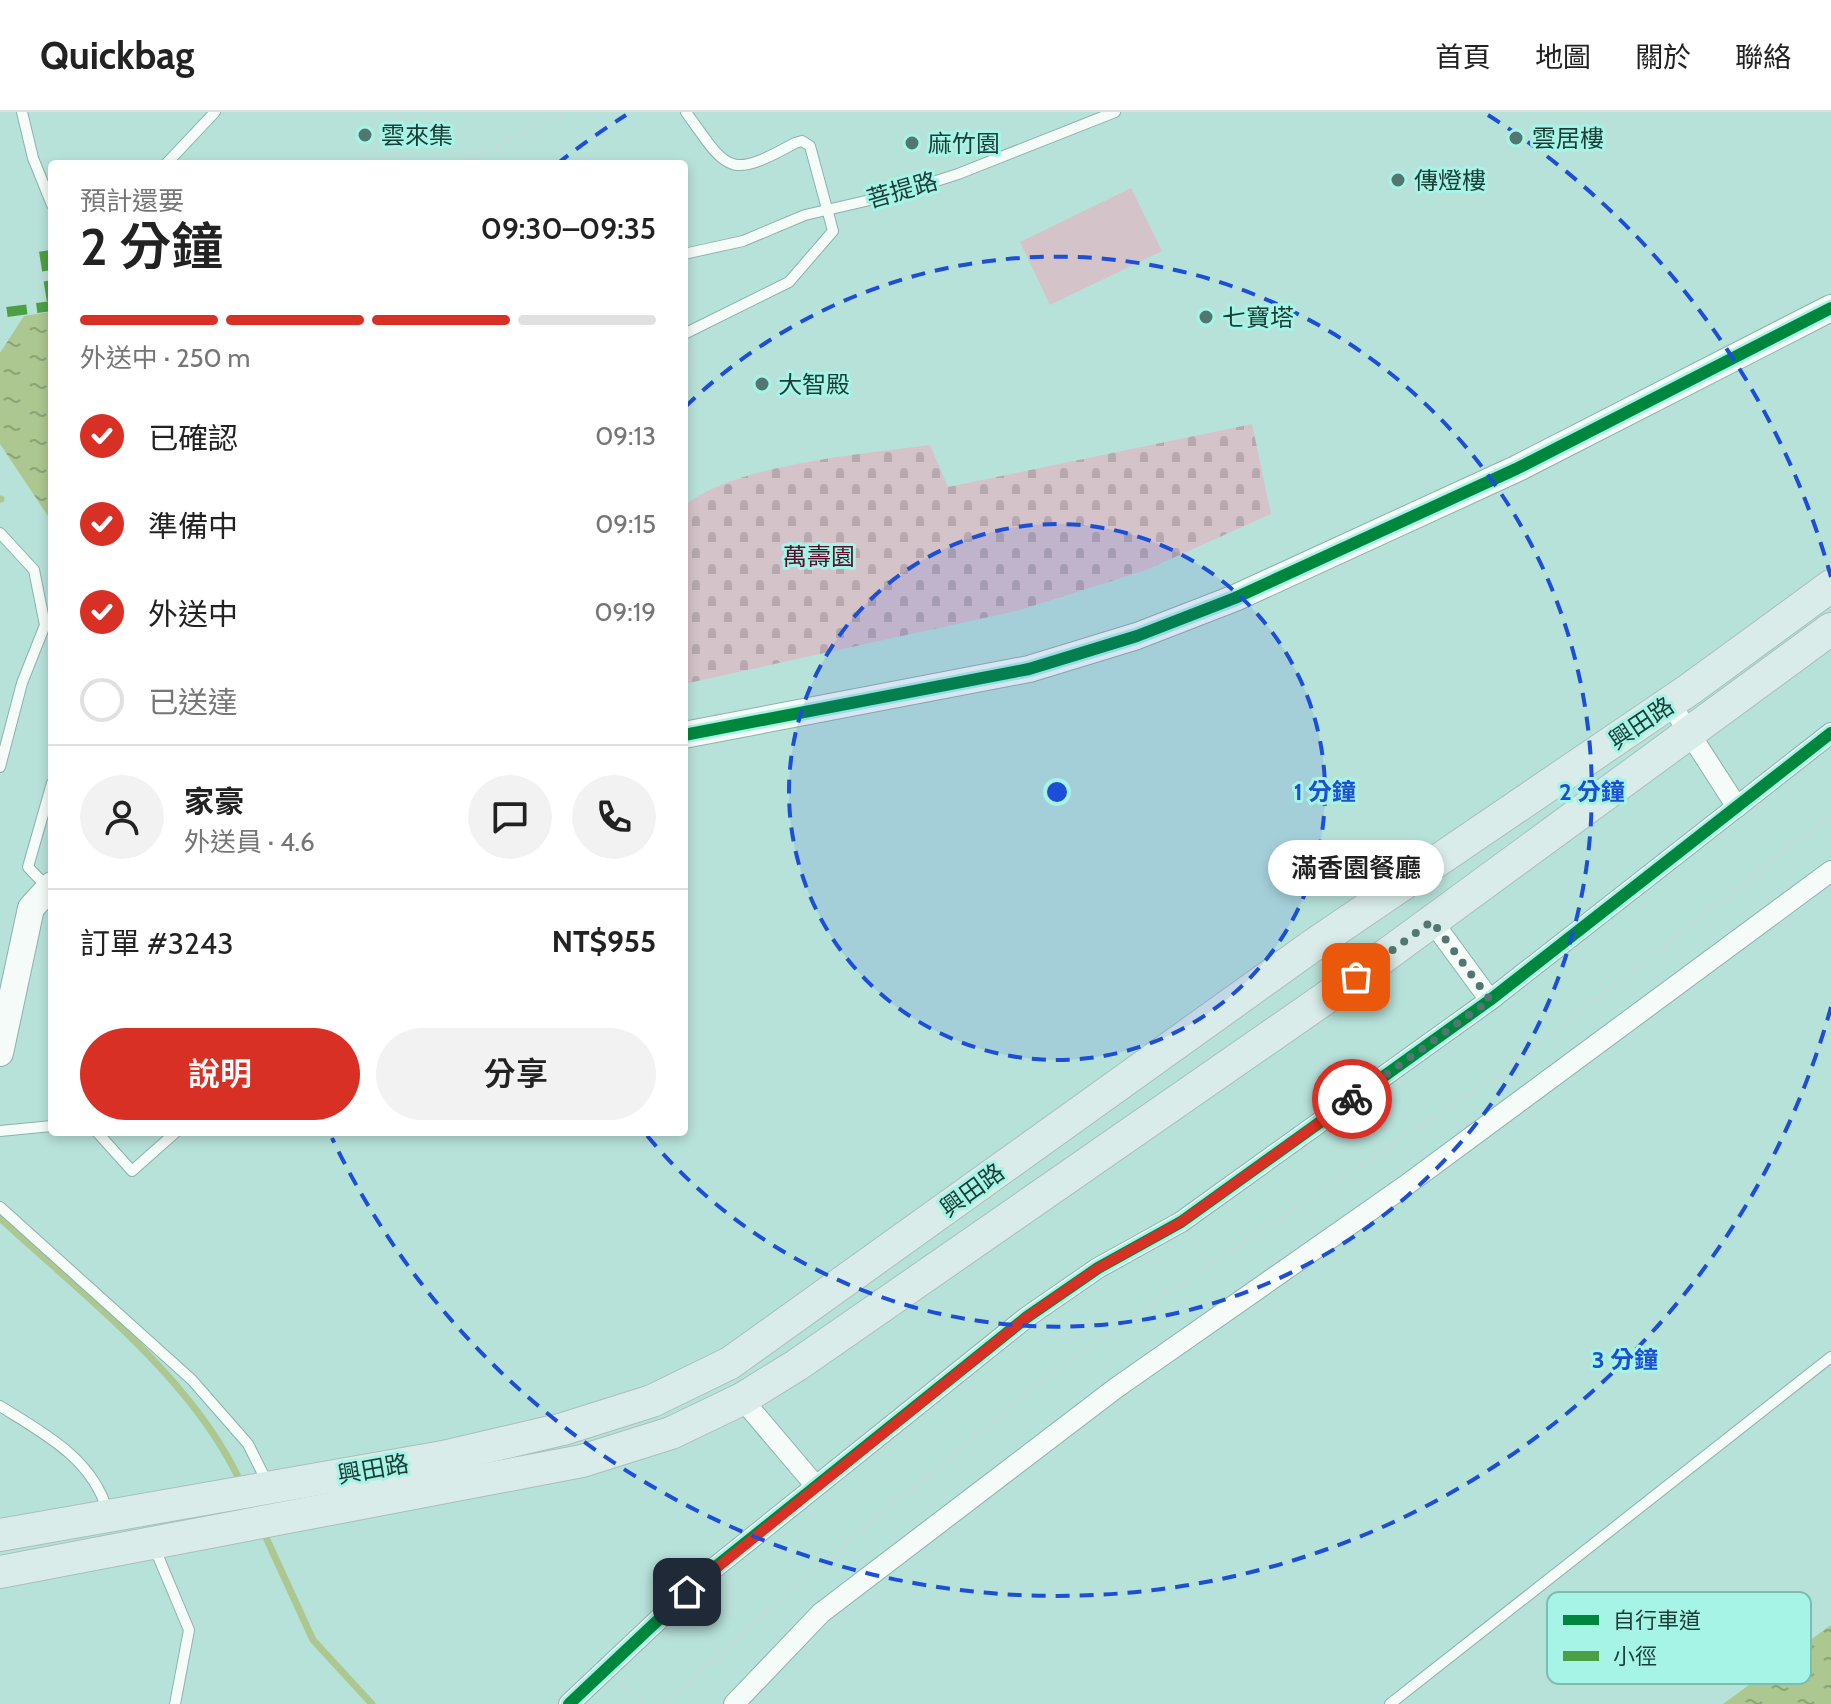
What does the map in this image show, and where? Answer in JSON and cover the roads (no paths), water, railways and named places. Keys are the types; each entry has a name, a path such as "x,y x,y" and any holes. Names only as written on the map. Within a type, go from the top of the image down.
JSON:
{"main road":[{"name":"興田路","path":"0,1535 443,1457 563,1429 652,1401 730,1363 1156,1058 1670,703 1831,586"},
{"name":"興田路","path":"0,1572 582,1461 671,1433 742,1399 797,1365 1185,1096 1432,921 1831,629"},
{"path":"1444,857 1472,891"},
{"path":"1156,1058 1185,1096"}],"street":[{"path":"688,734 1029,669 1137,636 1235,598 1516,469 1831,308"},
{"path":"1670,703 1737,807"},
{"path":"569,1704 708,1573 1027,1317 1098,1268 1181,1222 1490,1000 1831,733"},
{"path":"734,1704 821,1613 1104,1397 1405,1186 1831,871"},
{"path":"0,1053 31,908 48,889"},
{"path":"1432,921 1490,1000"},
{"path":"742,1399 815,1485"}],"lane":[{"path":"22,112 33,158 48,195"},
{"path":"170,160 215,112"},
{"path":"686,112 715,153 733,165 753,166 802,141 810,146 833,231 789,282 688,332"},
{"name":"菩提路","path":"688,253 743,241 826,210 896,194 958,174 1115,112"},
{"path":"0,533 34,570 45,625 22,683 0,767"},
{"path":"48,797 28,867 48,885"},
{"path":"0,1131 48,1126"},
{"path":"101,1136 132,1171 171,1136"},
{"path":"0,1207 192,1380 248,1444 270,1487"},
{"path":"1390,1704 1831,1357"},
{"path":"0,1406 66,1447 102,1494 109,1516"},
{"path":"153,1543 189,1630 175,1704"}],"water":[{"path":"48,312 48,516 0,444 0,353 24,316"},
{"path":"1831,1625 1831,1704 1723,1704 1750,1684 1811,1684 1811,1640"}],"waterway":[{"path":"0,1218 101,1308 166,1374 195,1408 241,1483"},
{"path":"263,1531 313,1640 372,1704"}],"place":[{"name":"雲來集","path":"365,135"},
{"name":"雲居樓","path":"1516,138"},
{"name":"麻竹園","path":"912,143"},
{"name":"傳燈樓","path":"1398,180"},
{"name":"七寶塔","path":"1206,317"},
{"name":"大智殿","path":"762,384"},
{"name":"滿香園餐廳","path":"1356,977"}],"park label":[{"name":"萬壽園","path":"819,556"}]}
